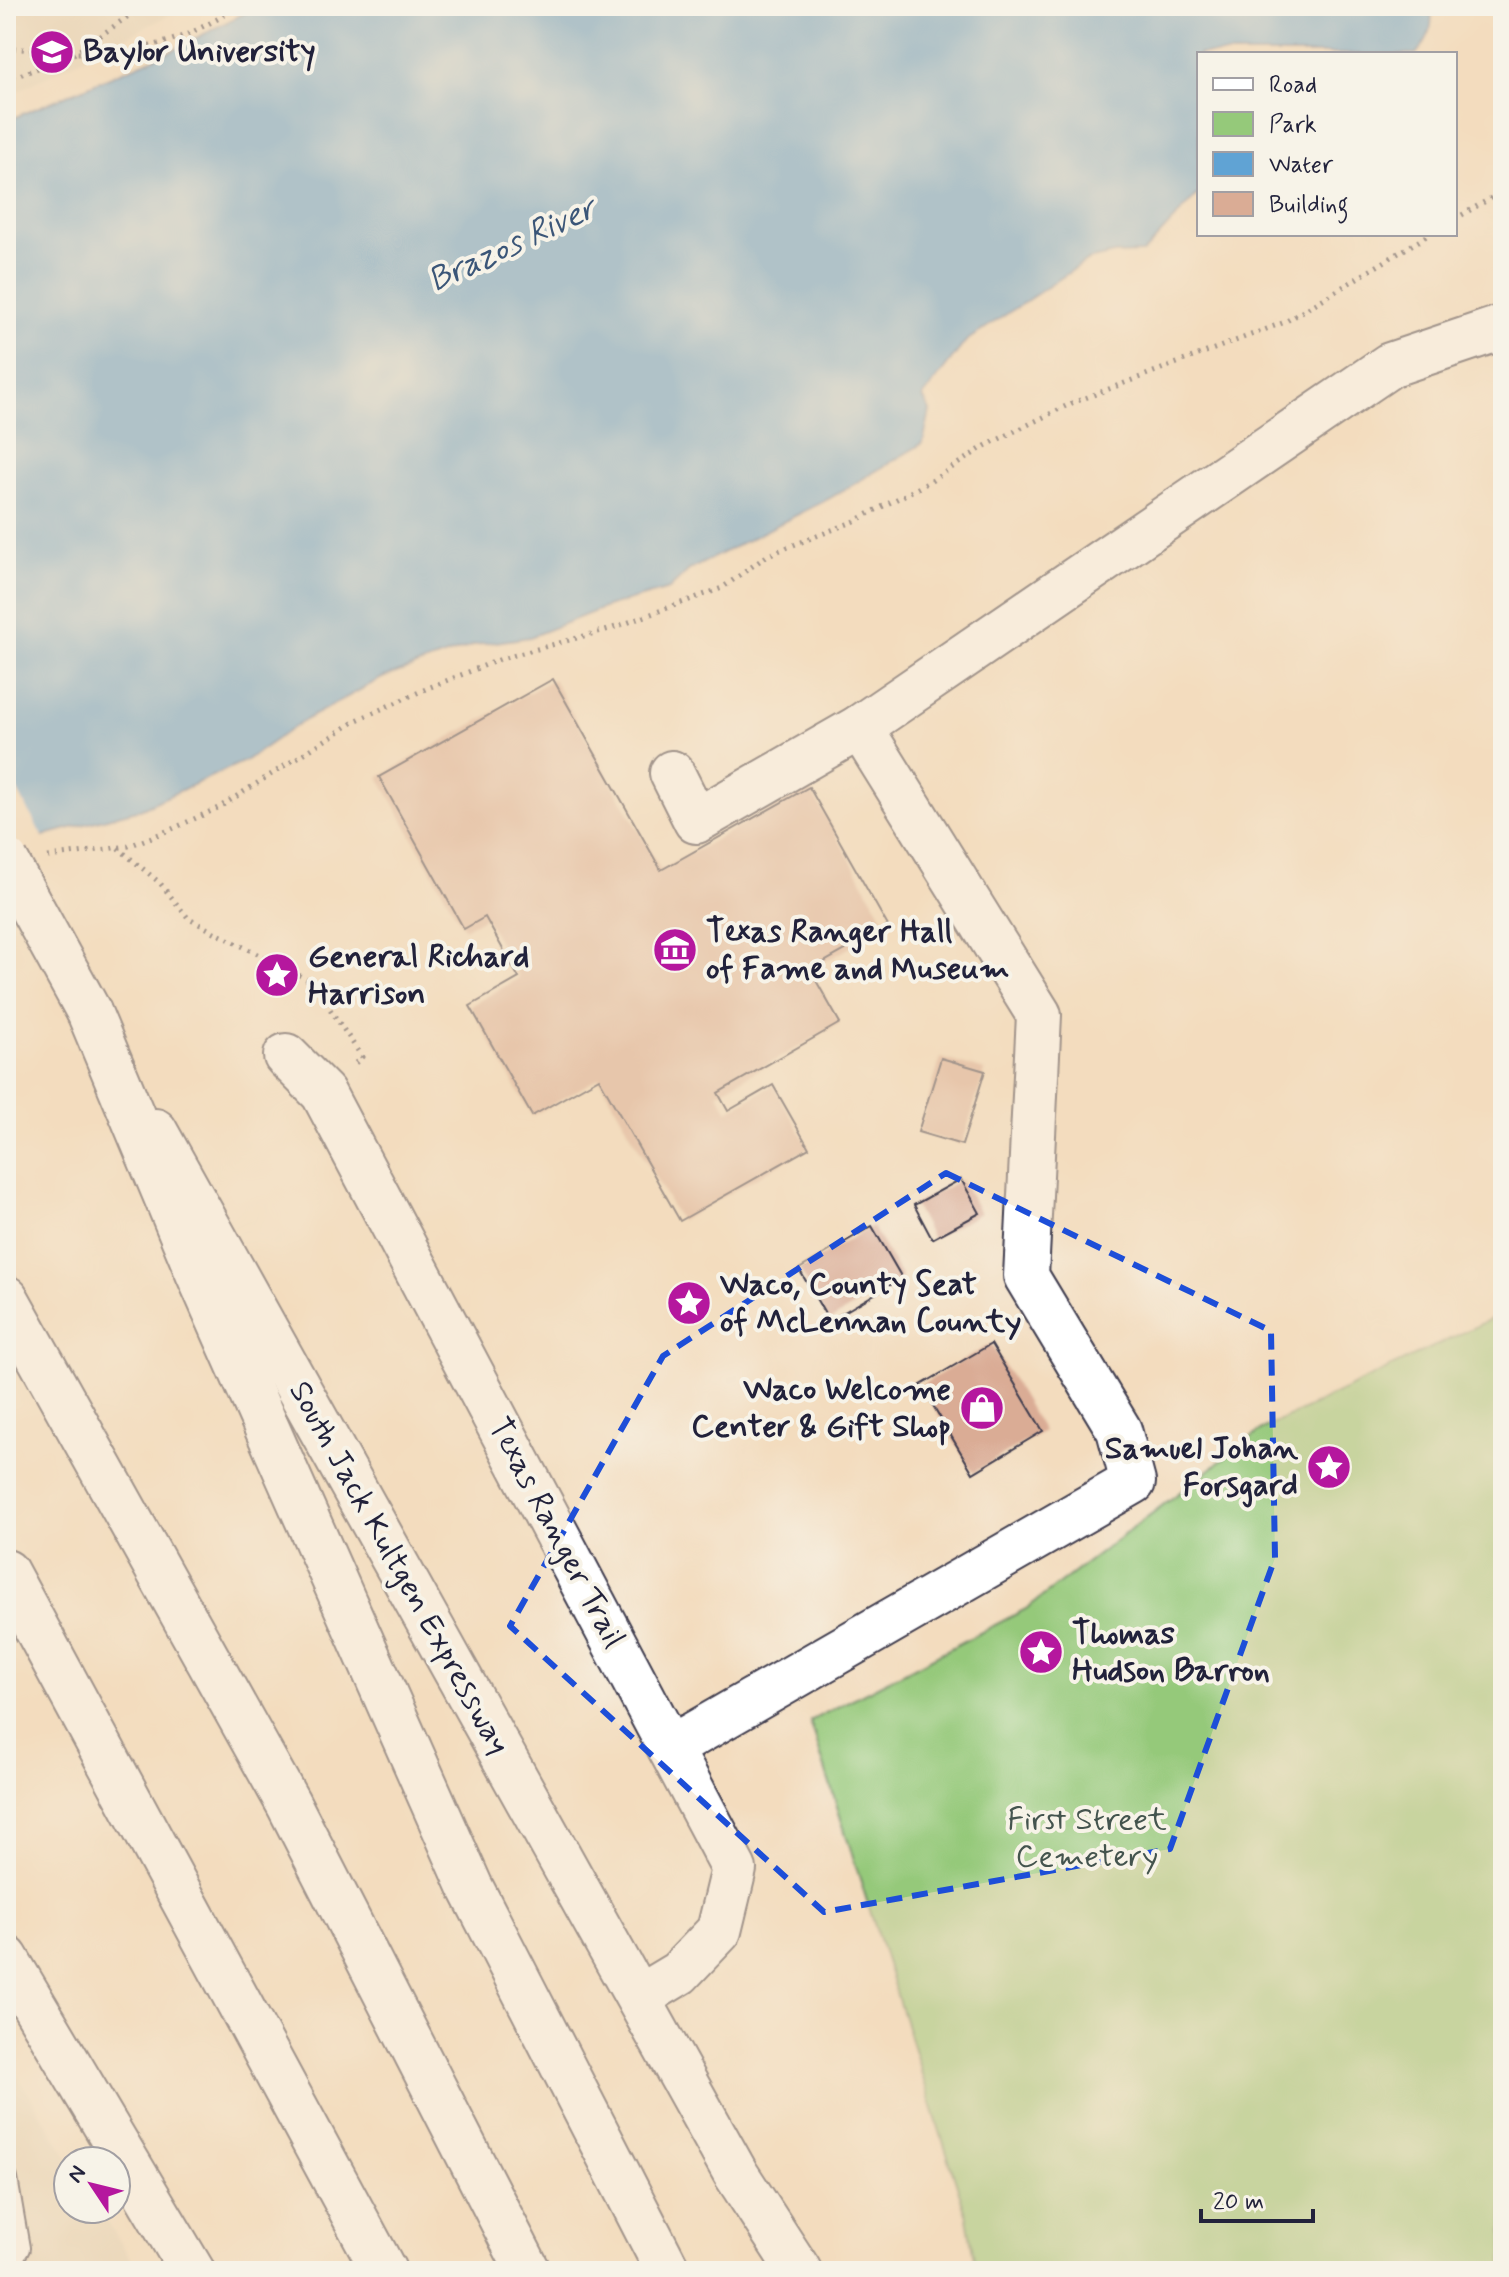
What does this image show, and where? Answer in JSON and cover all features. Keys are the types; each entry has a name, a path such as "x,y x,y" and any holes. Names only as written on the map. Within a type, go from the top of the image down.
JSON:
{"main road":[{"path":"672,773 696,821 860,727 1390,365 1503,327"},
{"path":"670,1748 1133,1482 1119,1430 1026,1276 1039,1015 860,727"},
{"name":"South Jack Kultgen Expressway","path":"24,859 89,1012 736,2174 782,2253 799,2271"},
{"path":"89,1012 198,1273 470,1886 668,2271"},
{"name":"Texas Ranger Trail","path":"286,1056 323,1093 734,1869 719,1931 679,1973 639,1997"},
{"path":"6,1298 288,1803 528,2271"},
{"path":"6,1572 384,2271"},
{"path":"6,1958 192,2271"}],"lane":[{"path":"6,2179 12,2257 21,2271"}],"path":[{"path":"6,80 75,52 143,6"},
{"path":"6,47 118,52 180,37 242,6"},
{"path":"1457,218 1503,191"},
{"path":"24,859 117,848 172,829 218,808 357,720 428,688 501,659 613,628 722,588 768,555 855,521 933,480 985,446 1072,403 1285,322 1427,236"},
{"path":"117,848 160,883 189,919 312,982 362,1057 323,1093"}],"highlighted area":[{"path":"946,1173 1271,1331 1275,1558 1170,1849 824,1912 510,1626 663,1356"}],"shaded area":[{"name":"Baylor University","path":"6,6 188,6 6,97"},
{"path":"6,2057 60,2145 52,2145 52,2225 110,2225 138,2271 6,2271"}],"green space":[{"name":"First Street Cemetery","path":"1503,1313 1503,2271 976,2271 967,2217 810,1721 1026,1609 1263,1429"}],"water":[{"name":"Brazos River","path":"258,6 1430,6 1432,19 1427,38 1418,52 1197,52 1197,195 1143,253 1114,254 1088,260 966,341 923,397 930,411 923,443 830,498 689,570 669,589 606,607 530,637 475,645 382,678 301,722 245,761 140,809 49,834 6,850 6,121 175,49"}],"pier":[{"path":"6,769 44,840 6,854"}],"building":[{"name":"Texas Ranger Hall of Fame and Museum","path":"553,679 661,870 809,787 888,926 810,970 840,1023 718,1093 728,1111 773,1085 809,1148 680,1221 599,1078 532,1116 470,1006 519,978 485,917 464,929 379,777"},
{"path":"941,1058 985,1071 962,1145 918,1132"},
{"path":"961,1179 980,1213 932,1239 914,1205"},
{"path":"872,1226 902,1278 829,1321 799,1269"},
{"name":"Waco Welcome Center & Gift Shop","path":"991,1344 1043,1431 973,1473 921,1385"}],"place":[{"name":"Baylor University","path":"52,52"},
{"name":"Texas Ranger Hall of Fame and Museum","path":"675,950"},
{"name":"General Richard Harrison","path":"277,975"},
{"name":"Waco, County Seat of McLennan County","path":"689,1303"},
{"name":"Waco Welcome Center & Gift Shop","path":"982,1408"},
{"name":"Samuel Johan Forsgard","path":"1329,1467"},
{"name":"Thomas Hudson Barron","path":"1041,1652"}]}
